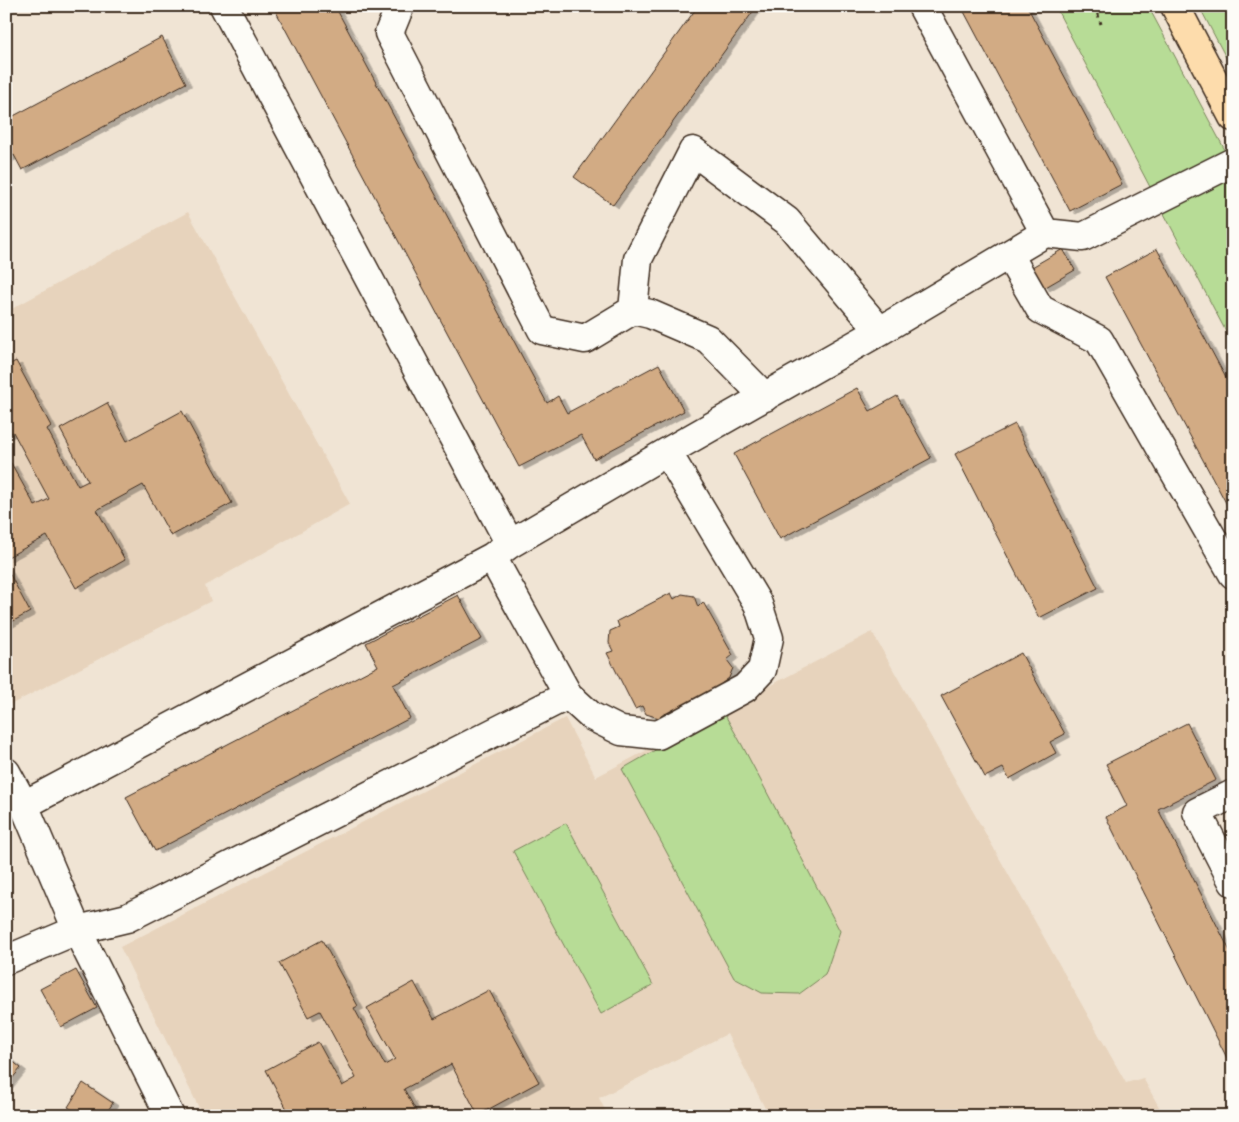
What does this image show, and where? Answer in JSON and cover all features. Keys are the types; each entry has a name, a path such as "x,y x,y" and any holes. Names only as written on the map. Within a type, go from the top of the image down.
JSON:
{"main road":[{"path":"1175,6 1233,117"}],"lane":[{"path":"224,6 501,551 568,695 591,716 621,731 658,735 745,688 762,670 769,638 758,604 667,452"},
{"path":"400,6 388,33 542,330 585,339 633,310 650,314 708,339 765,397"},
{"path":"922,6 1045,233"},
{"path":"633,310 638,259 693,151 787,221 880,331"},
{"path":"24,805 501,551 667,452 880,331 1045,233 1083,237 1233,162"},
{"path":"1009,255 1040,309 1100,340 1233,574"},
{"path":"6,960 77,930 126,918 568,695"},
{"path":"6,772 24,805 77,930 170,1116"},
{"path":"1233,794 1197,812 1233,882"}],"path":[{"path":"1095,6 1101,24"}],"shaded area":[{"path":"188,212 350,504 205,586 211,601 6,707 6,312"},
{"path":"872,632 1126,1083 1143,1078 1164,1116 769,1116 727,1034 599,1098 608,1116 203,1116 120,947 565,718 596,777"}],"green space":[{"path":"1055,6 1148,6 1233,165 1233,345"},
{"path":"1199,6 1233,6 1233,71"},
{"path":"725,715 840,931 825,975 799,994 762,993 734,978 622,769 673,740"},
{"path":"566,823 653,985 601,1014 513,851"}],"building":[{"path":"273,6 335,6 547,403 558,396 567,413 659,364 684,411 594,459 581,435 519,467"},
{"path":"698,6 757,6 613,205 574,177"},
{"path":"961,6 1027,6 1122,184 1070,211"},
{"path":"162,37 186,83 22,170 14,155 6,159 6,120"},
{"path":"1063,249 1075,270 1044,288 1032,267"},
{"path":"1157,249 1233,391 1233,516 1105,277"},
{"path":"16,361 51,426 47,429 78,486 88,481 60,429 107,403 127,441 182,411 232,503 171,536 143,485 97,510 125,560 76,588 47,536 6,558 6,466 11,463 35,506 49,499 13,432 6,435 6,366"},
{"path":"857,388 870,411 897,396 931,458 780,539 734,454"},
{"path":"1015,424 1098,588 1039,618 955,454"},
{"path":"6,567 30,612 6,625"},
{"path":"671,593 674,599 682,594 694,596 698,607 703,602 733,655 727,660 733,668 729,678 721,684 723,688 668,719 665,713 659,718 646,714 642,706 635,709 607,653 613,651 609,643 610,631 619,627 617,621"},
{"path":"458,595 482,639 393,685 410,718 155,851 126,797 378,666 366,643"},
{"path":"1021,653 1065,734 1050,742 1056,753 1009,779 1003,768 985,777 941,696"},
{"path":"1187,723 1216,780 1158,809 1233,957 1233,1070 1106,817 1127,806 1106,764"},
{"path":"322,940 358,1006 354,1008 385,1065 395,1059 367,1008 414,982 434,1019 489,990 539,1082 478,1115 451,1064 404,1089 419,1116 280,1116 288,1111 266,1070 318,1042 342,1086 356,1078 320,1011 308,1017 279,963"},
{"path":"76,970 97,1008 61,1027 40,989"},
{"path":"6,1056 21,1068 6,1086"},
{"path":"83,1083 113,1103 104,1116 82,1116 68,1107"}]}
